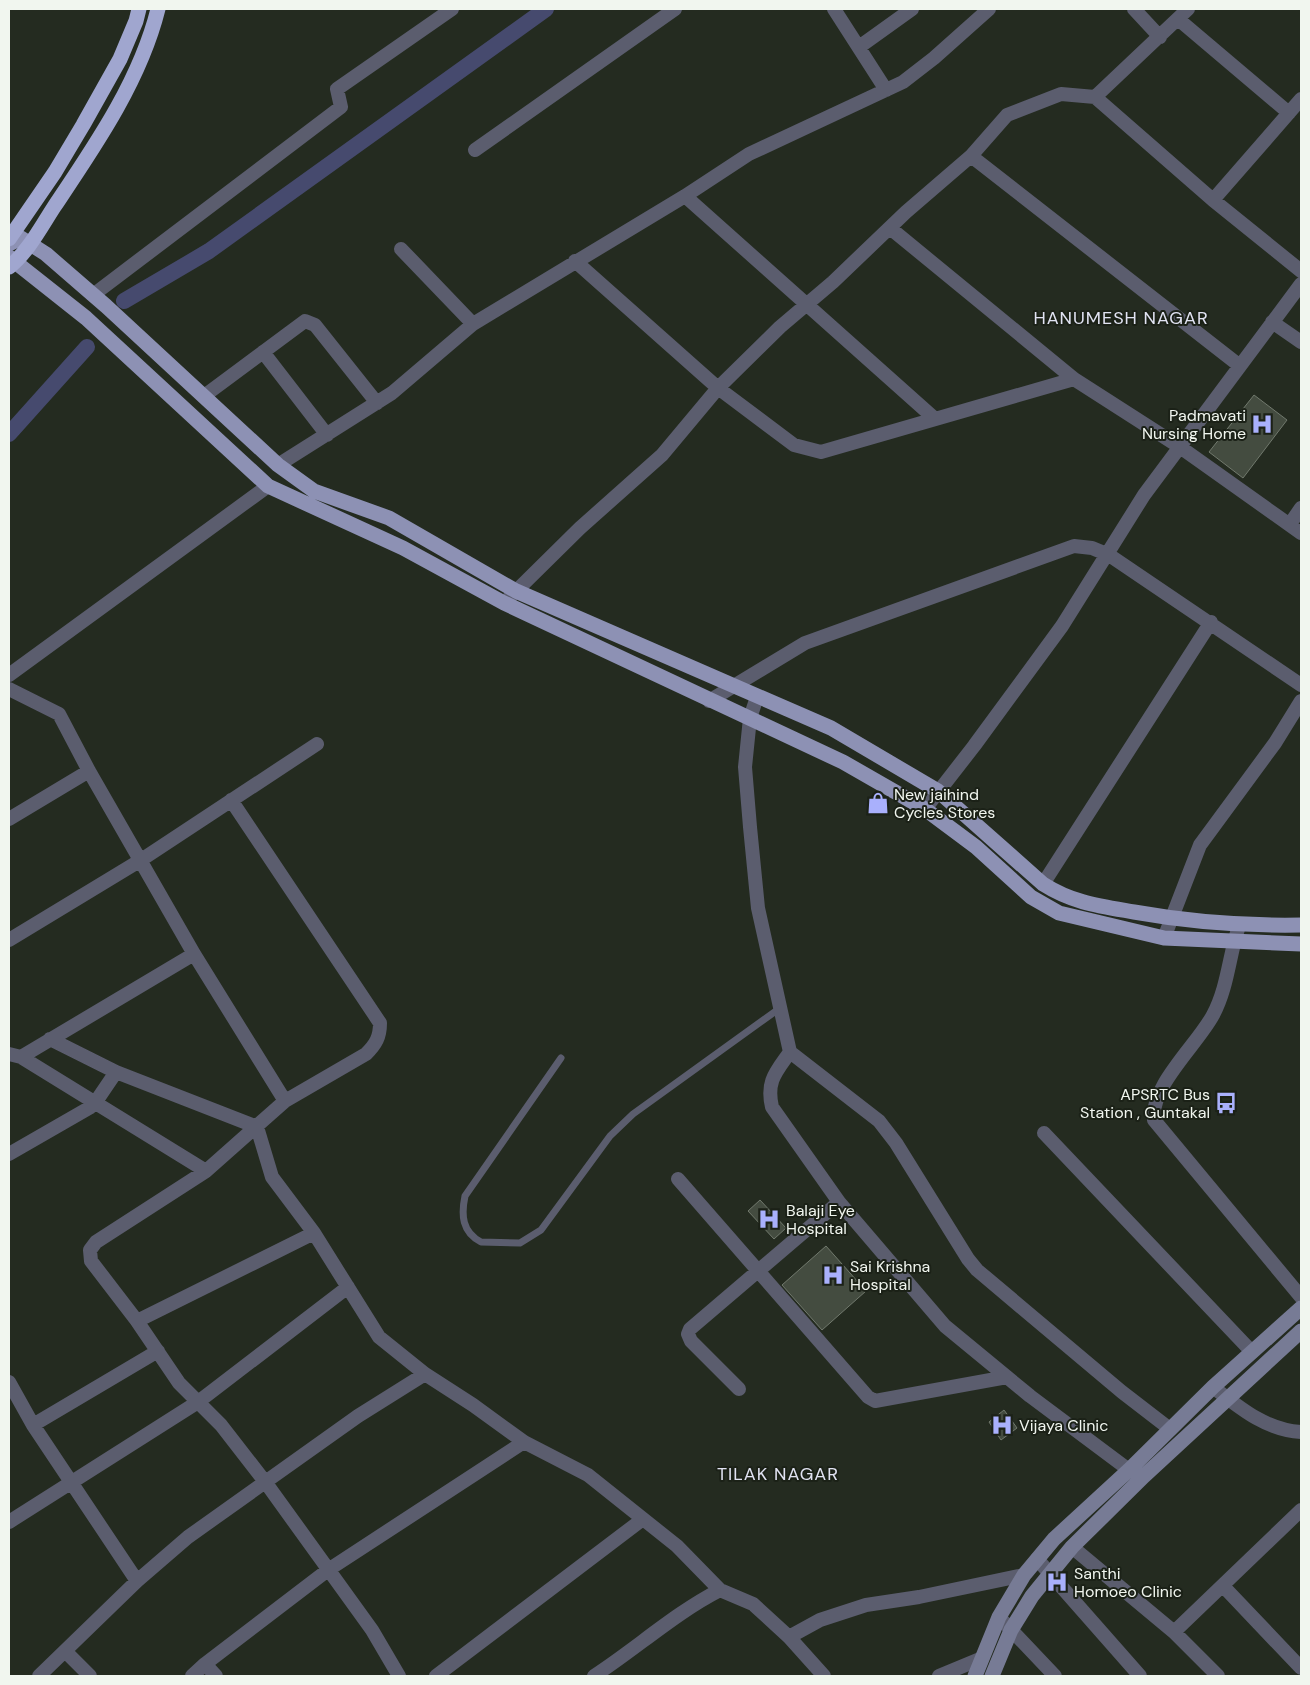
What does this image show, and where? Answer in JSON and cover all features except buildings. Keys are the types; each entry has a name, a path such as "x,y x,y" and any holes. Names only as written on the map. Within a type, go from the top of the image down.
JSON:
{"highway":[{"path":"9,239 55,172 83,125 120,59 140,9"},
{"path":"11,262 30,243 89,155 137,70 158,9"}],"main road":[{"path":"9,244 21,238 30,243 93,295 278,465 314,491 389,518 516,591 831,728 938,791 1044,884 1061,895 1081,903 1171,918 1239,926 1301,926"},
{"path":"11,262 86,318 268,486 403,548 504,603 709,701 750,718 843,762 924,808 976,848 1031,897 1059,913 1164,938 1301,943"}],"street":[{"path":"93,295 341,107 337,89 452,9"},
{"path":"476,150 675,9"},
{"path":"834,9 886,90"},
{"path":"859,47 912,9"},
{"path":"278,465 404,384 473,324 575,261 685,196 749,154 886,90 920,70 987,9"},
{"path":"1134,9 1160,37"},
{"path":"1095,97 1188,9"},
{"path":"1178,19 1289,113"},
{"path":"504,603 580,528 662,456 718,388 780,327 971,156 1007,115 1061,94 1095,97 1213,200 1301,272"},
{"path":"1213,200 1301,99"},
{"path":"971,156 1240,366"},
{"path":"685,196 934,418"},
{"path":"890,228 1074,379 1180,447 1301,533"},
{"path":"401,249 473,324"},
{"path":"575,261 718,388 794,445 821,452 1074,379"},
{"path":"924,808 1062,626 1109,555 1144,495 1301,284"},
{"path":"204,396 305,321 310,321 377,403"},
{"path":"1272,322 1301,342"},
{"path":"262,352 326,435"},
{"path":"9,675 268,486"},
{"path":"1290,524 1301,508"},
{"path":"709,701 732,685 806,643 1074,546 1092,548 1109,555 1211,622 1301,686"},
{"path":"1044,884 1211,622"},
{"path":"9,689 59,714 89,771 194,954 285,1101"},
{"path":"757,696 750,718 745,767 752,845 758,908 790,1052 879,1121 896,1142 968,1259 977,1270 1170,1430"},
{"path":"1164,938 1200,845 1275,743 1301,701"},
{"path":"9,940 140,860 317,744"},
{"path":"9,819 89,771"},
{"path":"231,800 380,1023 380,1033 375,1045 366,1054 285,1101 206,1171 96,1242 90,1250 91,1261 137,1321 179,1383 221,1425 266,1483 372,1630 399,1676"},
{"path":"1239,926 1223,992 1216,1007 1160,1091 1153,1110 1154,1120 1301,1297"},
{"path":"15,1055 50,1039 194,954"},
{"path":"50,1039 116,1072 257,1127"},
{"path":"790,1052 772,1078 770,1096 772,1107 839,1202 946,1326 1007,1376 1129,1470"},
{"path":"15,1055 206,1171"},
{"path":"9,1154 95,1104 116,1072"},
{"path":"257,1127 272,1177 314,1233 380,1337 425,1374 473,1405 524,1442 588,1475 678,1546 720,1590 753,1604 790,1637 824,1676"},
{"path":"1044,1133 1252,1352"},
{"path":"678,1179 868,1397 875,1401 1007,1376"},
{"path":"739,1389 691,1341 688,1334 690,1329 839,1202"},
{"path":"137,1321 314,1233"},
{"path":"9,1522 198,1402 348,1287"},
{"path":"975,1676 980,1659 999,1617 1024,1575 1054,1539 1129,1470 1213,1387 1301,1308"},
{"path":"992,1676 1011,1630 1048,1574 1072,1547 1301,1331"},
{"path":"33,1425 158,1352"},
{"path":"39,1676 66,1652 137,1581 188,1537 358,1416 425,1374"},
{"path":"9,1382 33,1425 137,1581"},
{"path":"1213,1387 1263,1423 1284,1431 1301,1432"},
{"path":"192,1676 328,1570 524,1442"},
{"path":"1174,1632 1299,1517"},
{"path":"436,1676 643,1519"},
{"path":"1072,1547 1174,1632 1218,1676"},
{"path":"1037,1559 1048,1574 1140,1676"},
{"path":"790,1637 820,1620 866,1605 919,1597 1024,1575"},
{"path":"1224,1587 1301,1668"},
{"path":"594,1676 628,1654 692,1604 720,1590"},
{"path":"999,1617 1055,1676"},
{"path":"66,1652 90,1676"},
{"path":"939,1676 980,1659"},
{"path":"205,1664 216,1676"}],"lane":[{"path":"561,1058 464,1196 462,1212 465,1228 480,1242 520,1243 541,1230 610,1136 633,1114 780,1008"}],"waterway":[{"path":"124,301 209,251 546,9"},
{"path":"9,434 87,347"}],"place":[{"name":"Padmavati Nursing Home","path":"1262,424"},
{"name":"New jaihind Cycles Stores","path":"878,803"},
{"name":"APSRTC Bus Station , Guntakal","path":"1226,1103"},
{"name":"Balaji Eye Hospital","path":"769,1219"},
{"name":"Sai Krishna Hospital","path":"833,1275"},
{"name":"Vijaya Clinic","path":"1002,1425"},
{"name":"Santhi Homoeo Clinic","path":"1057,1582"}],"district":[{"name":"HANUMESH NAGAR","path":"1121,318"},
{"name":"TILAK NAGAR","path":"778,1474"}]}
